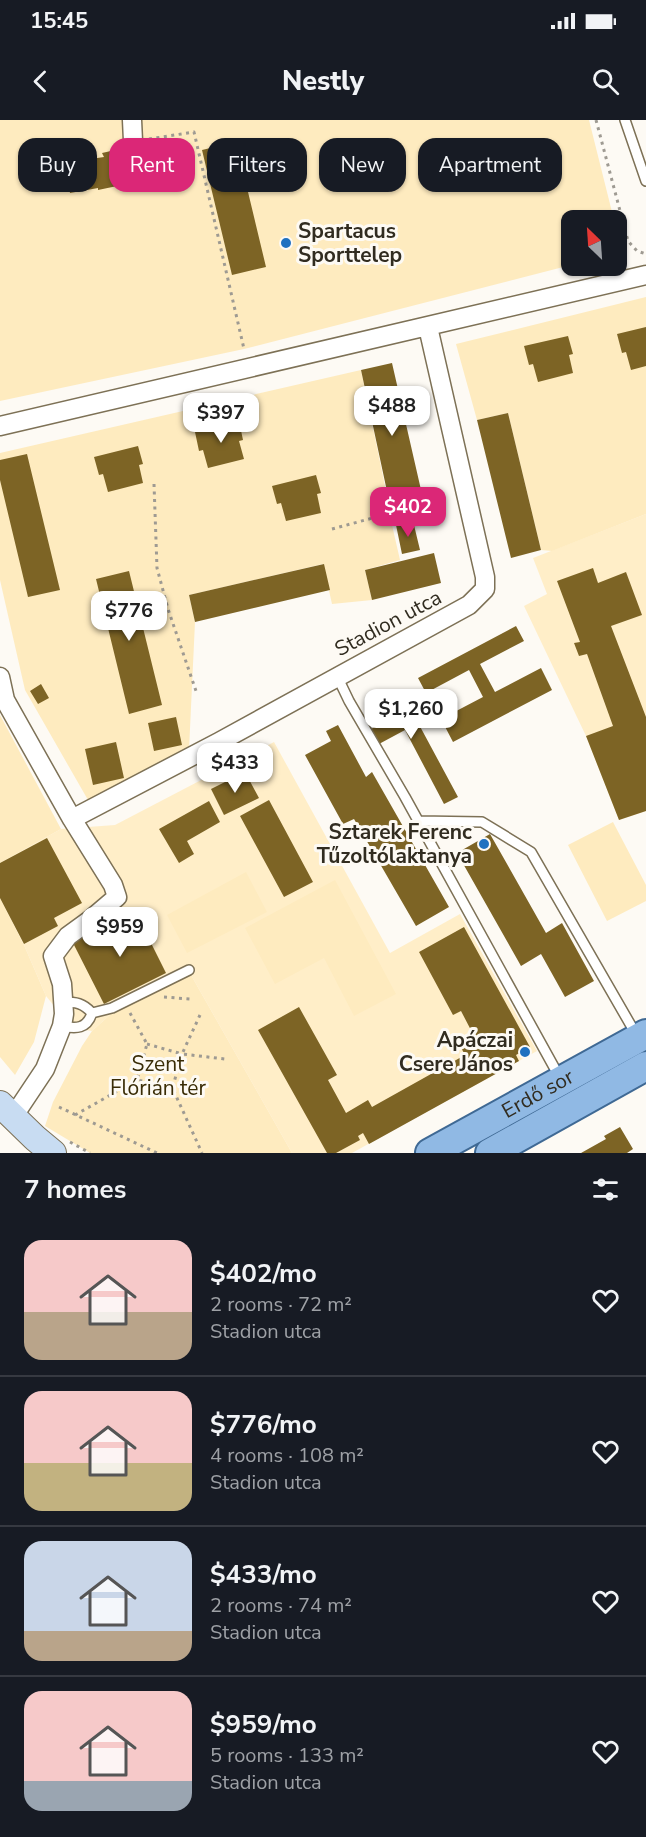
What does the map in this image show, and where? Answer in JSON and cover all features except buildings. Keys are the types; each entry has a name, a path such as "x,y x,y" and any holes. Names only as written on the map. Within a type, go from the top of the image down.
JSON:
{"main road":[{"name":"Erdő sor","path":"430,1153 642,1036"},
{"name":"Erdő sor","path":"490,1153 646,1066"},
{"path":"7,1110 53,1153"}],"street":[{"path":"132,120 133,138"},
{"path":"0,426 646,275"},
{"name":"Stadion utca","path":"72,819 219,742 469,605 485,589 485,577 428,327"},
{"path":"0,677 3,702 113,885 117,897 68,936 53,956 62,984 62,1026 45,1069 7,1110"}],"lane":[{"path":"625,120 646,181"},
{"path":"337,676 562,1082"},
{"path":"418,821 482,822 531,852 612,991 642,1036"},
{"path":"92,1013 112,1008 189,970"},
{"path":"612,991 622,986"},
{"path":"63,1002 77,1002 92,1013"},
{"path":"62,1026 74,1028 85,1026 92,1013"}],"path":[{"path":"596,120 628,241 637,250 646,254"},
{"path":"153,138 194,132 244,349"},
{"path":"154,484 157,568 168,609 196,691"},
{"path":"332,529 391,513"},
{"path":"123,1002 147,1044 182,1054 225,1059"},
{"path":"200,1015 182,1054 172,1087 202,1153"},
{"path":"137,1080 147,1044"},
{"path":"75,1115 137,1080 172,1087"},
{"path":"59,1107 157,1153"}],"shaded area":[{"path":"646,514 646,811 619,820 586,736 524,606 547,594 533,558"},
{"path":"274,742 390,953 460,914 537,1051 352,1153 292,1153 191,975 112,1013 92,1031 72,1028 46,996 0,898 0,863 61,829 115,825"}],"green space":[{"name":"Spartacus Sporttelep","path":"0,120 589,120 612,210 561,210 561,268 244,349 0,401"},
{"path":"646,297 646,514 552,551 541,550 508,413 477,420 456,344"},
{"path":"361,370 390,510 397,509 392,525 400,560 365,570 372,600 332,604 323,564 189,595 195,622 189,750 88,800 25,690 0,580 0,453"},
{"path":"0,715 61,829 0,863"},
{"path":"613,822 646,885 646,901 607,921 568,845"},
{"path":"246,872 267,912 187,953 167,915"},
{"path":"335,880 396,994 354,1016 324,958 275,984 245,928"},
{"path":"0,898 46,996 34,1042 15,1075 0,1057"},
{"name":"Szent Flórián tér","path":"191,975 292,1153 90,1153 45,1126 53,1102 92,1031 112,1013"}],"place":[{"name":"Spartacus Sporttelep","path":"286,243"},
{"name":"Sztarek Ferenc Tűzoltólaktanya","path":"484,844"},
{"name":"Apáczai Csere János","path":"525,1052"}]}
